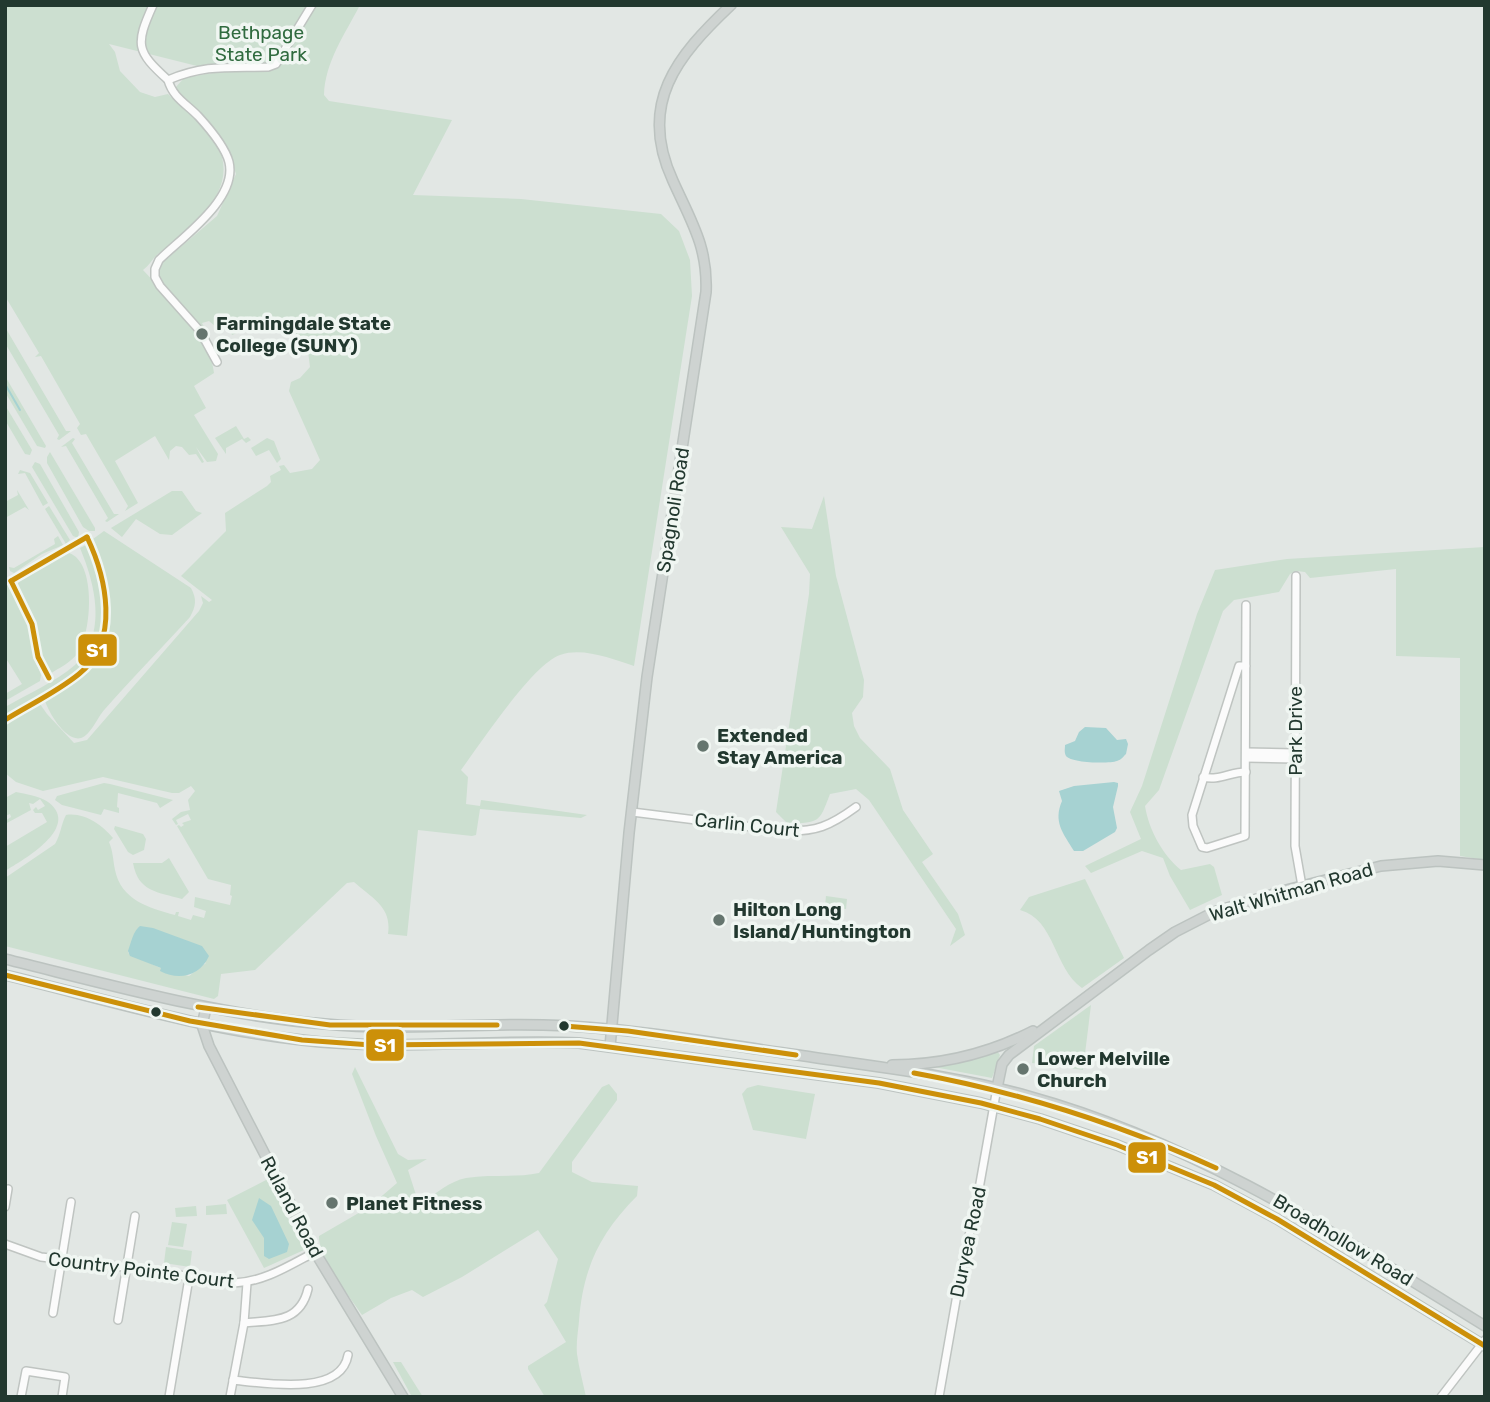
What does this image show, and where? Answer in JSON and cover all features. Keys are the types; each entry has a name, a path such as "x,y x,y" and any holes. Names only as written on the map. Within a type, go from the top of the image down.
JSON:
{"main road":[{"name":"Spagnoli Road","path":"610,1046 648,677 706,279 705,256 700,239 664,161 660,137 661,111 668,82 679,61 694,42 732,5"},
{"name":"Walt Whitman Road","path":"997,1088 1004,1059 1149,950 1189,924 1236,904 1381,866 1438,861 1485,865"},
{"name":"Broadhollow Road","path":"5,959 206,1008 330,1025 545,1025 612,1029 861,1065 997,1088 1118,1125 1214,1167 1274,1198 1485,1326"},
{"name":"Broadhollow Road","path":"5,975 202,1025 304,1041 356,1044 533,1041 610,1046 880,1083 994,1107 1040,1119 1117,1145 1214,1185 1484,1343"},
{"path":"202,1025 206,1008"},
{"name":"Ruland Road","path":"202,1025 209,1046 315,1252 403,1397"},
{"path":"861,1065 923,1065 967,1057 1045,1027"}],"street":[{"path":"153,5 141,36 142,50 148,62 168,80 176,97 199,116 229,163 229,176 220,201 211,213 159,260 155,269 155,277 160,286 200,331 217,362"},
{"path":"168,80 185,73 215,67 268,67 276,64 312,5"},
{"name":"Park Drive","path":"1296,576 1295,846 1303,886"},
{"path":"1246,605 1246,666 1246,755 1246,772 1245,836 1207,848 1202,847 1193,827 1192,815 1239,666 1246,666"},
{"path":"1246,755 1295,756"},
{"path":"1203,777 1218,779 1237,772 1246,772"},
{"name":"Carlin Court","path":"632,812 809,832 828,825 856,807"},
{"name":"Duryea Road","path":"939,1397 997,1088"},
{"path":"5,1207 8,1189"},
{"path":"53,1313 71,1202"},
{"path":"118,1320 135,1216"},
{"name":"Country Pointe Court","path":"5,1244 41,1257 189,1278 247,1283 276,1273 315,1252"},
{"path":"169,1397 189,1278"},
{"path":"230,1397 244,1323 247,1283"},
{"path":"244,1323 282,1318 296,1313 305,1302 308,1289"},
{"path":"1441,1397 1484,1343"},
{"path":"233,1380 290,1386 329,1378 338,1374 347,1364 348,1355"},
{"path":"21,1397 26,1371 65,1377 62,1397"}],"green space":[{"name":"Farmingdale State College (SUNY)","path":"5,5 360,5 332,60 324,95 329,101 452,120 413,195 521,199 661,214 679,231 690,260 692,296 634,666 578,652 560,655 549,661 522,688 461,770 468,777 466,804 480,806 481,800 587,815 581,818 480,809 476,835 418,830 407,936 388,934 387,917 380,904 354,882 347,883 255,970 221,974 218,996 214,999 5,946 5,878 55,844 66,815 79,815 92,820 113,838 109,842 118,880 123,889 138,901 175,915 179,912 178,916 191,920 193,915 204,918 206,911 194,907 195,897 230,905 231,885 208,879 177,826 181,827 184,825 182,823 191,820 188,814 176,820 176,825 172,819 181,812 190,810 188,800 195,791 191,786 179,793 172,793 103,777 43,791 16,782 5,773 5,723 40,704 74,743 87,740 199,611 203,603 201,596 209,602 212,600 181,576 226,531 225,513 267,486 271,482 270,476 281,470 279,466 284,465 290,473 312,469 320,460 289,391 291,382 300,378 310,367 308,351 273,325 258,326 232,335 228,325 216,327 209,321 202,323 209,341 160,282 158,274 162,263 217,216 236,174 227,150 214,129 175,88 185,77 221,72 109,44 115,52 120,71 140,92 155,97 168,94 207,131 217,145 223,162 223,178 209,207 143,270 197,332 211,360 214,373 194,386 206,408 194,415 218,454 216,461 207,462 196,447 204,462 202,463 196,454 189,455 182,447 176,446 170,451 169,460 155,436 115,461 138,503 125,511 128,506 86,434 81,435 77,428 80,424 41,356 35,357 39,353 5,296","holes":["138,928 148,929 174,940 206,963 189,976 158,967 128,953"]},
{"path":"5,327 66,431 71,431 59,440 59,435 5,343"},
{"path":"5,376 45,448 37,446 5,392"},
{"path":"5,405 32,450 30,455 25,454 5,420"},
{"path":"236,426 244,439 248,437 251,440 246,443 242,439 226,448 226,454 215,438"},
{"path":"267,438 274,441 281,459 277,463 269,450 256,456 251,448"},
{"path":"75,439 72,443 114,514 119,514 107,522 105,521 108,518 66,446 61,447"},
{"path":"50,452 95,531 83,527 47,463"},
{"path":"35,462 40,464 79,532 78,538 73,536 32,467"},
{"path":"20,470 30,473 48,503 43,506 25,473 18,474"},
{"path":"17,490 29,510 25,507 5,518 5,502 18,495"},
{"path":"172,491 182,491 196,511 202,513 172,535 160,534 136,519 122,537 111,528"},
{"path":"824,496 836,576 864,680 863,697 852,713 854,726 860,738 890,769 903,810 933,854 922,862 958,914 965,935 950,946 956,929 869,800 856,789 830,794 820,816 807,823 788,824 776,812 810,574 781,527 812,529"},
{"path":"49,506 70,540 66,544 45,509"},
{"path":"104,531 191,588 195,606 190,617 105,709 88,733 81,738 75,738 59,726 45,701 84,674 102,648 108,622 109,594 93,539"},
{"path":"58,536 63,545 42,554 14,573 10,571 9,567 14,568 55,544 54,539"},
{"path":"86,545 96,564 103,594 102,625 96,645 75,674 5,716 5,707 41,688 75,665 92,639 96,608 90,577 80,548"},
{"path":"1485,547 1485,860 1460,856 1460,658 1396,656 1396,569 1310,578 1305,572 1296,571 1290,574 1279,592 1234,600 1223,611 1159,790 1145,806 1153,833 1168,857 1181,870 1210,864 1214,867 1222,895 1190,910 1163,858 1142,851 1091,873 1085,866 1141,839 1130,812 1142,786 1197,614 1215,570 1287,559"},
{"path":"69,553 78,559 88,584 86,631 77,654 50,674 42,663 37,629 16,587 19,581"},
{"path":"5,579 29,625 41,675 40,681 5,701 5,694 22,684 5,657"},
{"path":"104,783 173,800 160,808 157,803 118,793 119,813 104,809 101,815 62,805 55,800 57,796"},
{"path":"16,792 37,797 48,802 57,812 58,822 46,842 5,871 5,847 47,822 42,813 35,813 33,810 45,806 40,799 33,804 29,803 31,810 5,824 11,817 10,814 5,816 5,798"},
{"path":"115,826 143,834 146,839 144,850 133,855 128,852 114,829"},
{"path":"169,858 189,892 182,899 144,885 139,880 133,863 162,863"},
{"path":"1085,879 1124,958 1082,988 1065,969 1041,923 1020,910 1029,897"},
{"path":"826,896 847,899 846,909 825,906"},
{"path":"1091,1005 1083,1070 1032,1063 1034,1046"},
{"path":"997,1051 1000,1055 992,1078 934,1067"},
{"path":"355,1067 398,1154 408,1160 427,1159 408,1170 416,1195 422,1203 448,1185 466,1178 539,1173 602,1087 609,1084 617,1094 617,1100 572,1162 572,1172 592,1182 638,1186 637,1196 603,1238 589,1268 585,1284 577,1350 586,1397 545,1397 528,1369 528,1366 566,1342 544,1305 558,1259 538,1230 462,1277 423,1297 412,1290 391,1298 362,1315 350,1298 323,1254 319,1236 369,1207 397,1183 352,1074"},
{"path":"758,1085 815,1094 806,1139 753,1130 742,1094 747,1088"},
{"path":"268,1179 304,1250 264,1268 227,1200"},
{"path":"226,1204 227,1214 206,1215 206,1206"},
{"path":"196,1206 197,1216 176,1217 175,1208"},
{"path":"172,1222 187,1224 183,1247 168,1245"},
{"path":"166,1247 192,1251 190,1267 164,1263"},
{"path":"393,1362 401,1362 423,1397 412,1397"}],"water":[{"path":"1085,727 1106,728 1117,740 1126,739 1126,754 1113,762 1069,758 1065,755 1065,745 1075,741"},
{"path":"1118,783 1113,807 1117,828 1115,832 1083,851 1074,851 1059,821 1062,801 1059,791 1074,786"},
{"path":"140,926 202,946 209,956 200,968 188,975 174,976 160,971 161,968 130,956 128,951 131,941"},
{"path":"259,1198 271,1206 289,1244 287,1252 269,1259 264,1256 264,1238 252,1220"}],"waterway":[{"path":"5,384 20,410"}],"transit line":[{"name":"S1","path":"11,581 87,537"},
{"name":"S1","path":"5,720 79,674 92,660 101,644 105,627 104,589 87,537"},
{"name":"S1","path":"11,581 32,624 38,657 49,678"},
{"name":"S1","path":"5,975 190,1021 302,1040 371,1045 579,1043 879,1083 981,1103 1040,1119 1117,1145 1214,1185 1277,1219 1485,1346"},
{"name":"S1","path":"198,1007 330,1025 497,1025"},
{"name":"S1","path":"564,1026 628,1031 796,1055"},
{"name":"S1","path":"914,1073 992,1090 1068,1111 1143,1137 1216,1168"}],"place":[{"name":"Farmingdale State College (SUNY)","path":"202,334"},
{"name":"Extended Stay America","path":"703,746"},
{"name":"Hilton Long Island/Huntington","path":"719,920"},
{"name":"Lower Melville Church","path":"1023,1069"},
{"name":"Planet Fitness","path":"332,1203"}],"park label":[{"name":"Bethpage State Park","path":"261,43"}]}
